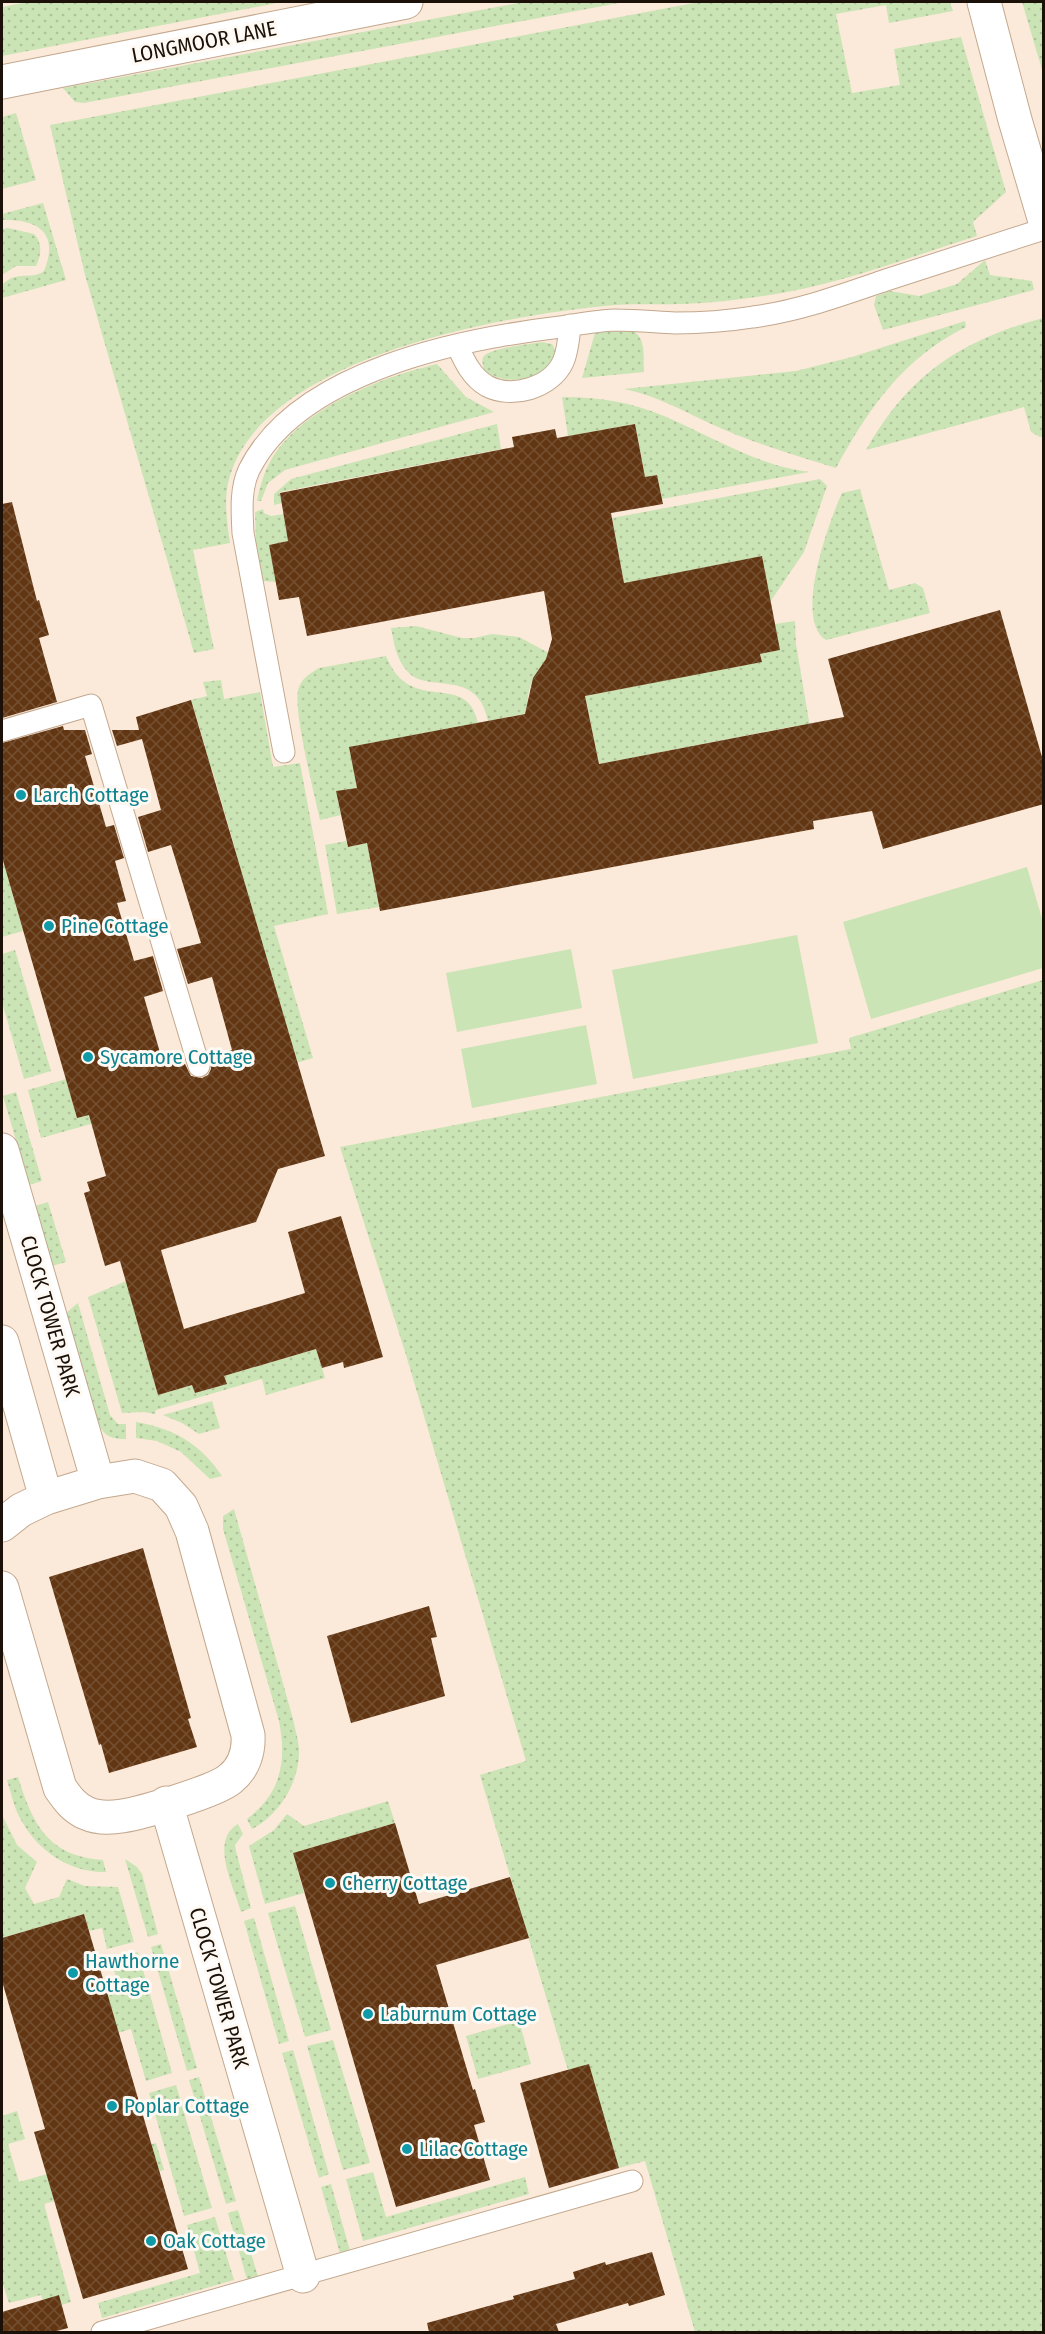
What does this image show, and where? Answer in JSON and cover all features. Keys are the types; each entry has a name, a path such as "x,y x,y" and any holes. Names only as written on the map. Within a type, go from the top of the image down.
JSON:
{"street":[{"name":"LONGMOOR LANE","path":"2,82 406,2"},
{"path":"984,2 1044,218"},
{"name":"CLOCK TOWER PARK","path":"2,1150 12,1223 98,1482"},
{"path":"2,1342 46,1498"},
{"path":"2,1525 21,1510 46,1498 98,1482 135,1476 162,1485 182,1506 192,1531 248,1735 249,1751 231,1779 213,1789 122,1816 102,1818 85,1813 70,1803 60,1788 2,1588"},
{"name":"CLOCK TOWER PARK","path":"166,1803 303,2276"}],"lane":[{"path":"284,752 243,533 241,501 248,472 261,448 281,427 310,404 346,384 413,355 532,330 615,320 677,323 752,318 801,308 1044,229"},
{"path":"458,345 467,366 485,385 497,390 530,389 544,383 558,371 564,361 570,326"},
{"path":"2,731 91,705 199,1066"},
{"path":"102,2332 632,2181"}],"green space":[{"path":"28,2 282,2 2,56 2,7"},
{"path":"524,2 619,3 84,103 75,102 63,88"},
{"path":"699,2 950,2 953,11 889,23 886,5 836,14 852,93 900,85 894,49 961,37 1006,192 973,222 977,236 817,286 790,291 702,303 605,306 507,320 449,333 391,350 336,373 289,401 252,435 230,476 226,501 230,543 193,550 214,649 194,653 85,275 50,125"},
{"path":"1022,2 1043,2 1043,73"},
{"path":"16,113 36,180 2,189 2,117"},
{"path":"43,203 66,280 2,298 2,285 8,280 44,271 49,246 47,237 35,225 15,220 2,220 2,214"},
{"path":"8,228 34,234 39,241 40,254 36,266 16,266 2,275 2,229"},
{"path":"985,260 990,275 1032,281 1034,290 883,330 874,305 876,296 890,291 919,296 957,284"},
{"path":"1043,318 1043,437 1031,432 1024,407 866,450 900,401 940,364 987,337"},
{"path":"965,321 966,327 944,339 924,354 890,387 861,425 836,468 756,442 657,399 624,389 796,371 852,357"},
{"path":"629,330 635,332 641,341 644,353 644,372 582,378 595,333"},
{"path":"542,342 552,344 555,353 552,362 545,370 522,379 508,380 495,377 484,370 482,363 484,356 488,353"},
{"path":"437,364 466,397 494,412 285,470 268,483 261,501 257,501 270,462 283,443 300,426 343,398 367,387 391,377"},
{"path":"562,397 601,399 639,407 771,464 809,472 662,499 657,475 645,477 635,424 568,436"},
{"path":"497,424 501,449 280,492 282,503 274,505 274,494 291,479"},
{"path":"820,479 827,486 804,552 770,602 762,556 624,583 612,518"},
{"path":"860,489 889,590 915,583 923,588 930,613 826,640 817,629 813,613 813,592 817,570 829,525 842,493"},
{"path":"263,509 264,513 271,516 284,514 288,541 269,545 276,582 263,581 256,545 255,512"},
{"path":"795,621 796,644 816,763 802,765 795,726 599,764 585,696 762,661 760,654 779,650 775,624"},
{"path":"416,626 462,638 492,634 519,637 549,653 530,686 528,713 488,721 482,704 474,693 463,687 416,678 407,671 398,656 391,628"},
{"path":"386,656 397,674 409,685 462,698 472,707 478,723 350,747 357,788 337,791 341,815 320,820 298,712 299,687 305,678 319,668"},
{"path":"221,680 224,699 260,692 273,767 300,763 328,914 274,926 313,1058 296,1063 201,863 236,852 212,769 176,779 170,755 205,746 191,700 207,696 203,682"},
{"path":"346,841 348,847 367,843 379,907 337,914 325,845"},
{"path":"67,843 77,878 13,896 23,931 2,937 2,862"},
{"path":"1027,867 1043,922 1043,968 871,1019 843,922"},
{"path":"797,935 818,1043 633,1079 612,970"},
{"path":"571,949 582,1008 457,1032 446,973"},
{"path":"15,950 51,1071 24,1079 2,1002 2,954"},
{"path":"1043,980 1043,2332 695,2332 645,2161 619,2168 568,2070 563,2054 480,1775 526,1761 406,1355 340,1147 851,1049 849,1038"},
{"path":"586,1025 597,1084 472,1108 461,1049"},
{"path":"66,1079 77,1118 181,1089 184,1098 41,1138 28,1090"},
{"path":"16,1092 42,1181 29,1185 3,1096"},
{"path":"48,1202 66,1262 52,1266 35,1206"},
{"path":"126,1281 158,1395 192,1385 195,1393 226,1384 224,1376 316,1349 325,1378 266,1395 262,1379 156,1410 155,1414 122,1413 88,1297"},
{"path":"78,1303 110,1415 118,1424 126,1424 126,1439 108,1436 97,1421 66,1313"},
{"path":"212,1401 220,1428 199,1434 163,1415"},
{"path":"136,1422 162,1428 185,1439 205,1455 222,1476 210,1479 181,1452 157,1441 136,1438"},
{"path":"234,1509 293,1719 299,1748 298,1764 286,1797 271,1815 252,1829 247,1819 258,1809 274,1787 279,1776 282,1750 279,1721 223,1529 223,1516"},
{"path":"18,1777 30,1810 46,1835 56,1845 69,1852 103,1860 106,1872 80,1869 68,1864 56,1858 36,1841 16,1811 11,1795 7,1780"},
{"path":"388,1801 395,1823 293,1853 304,1893 265,1904 249,1846 274,1830 287,1814 304,1826"},
{"path":"2,1815 17,1845 37,1862 25,1888 34,1904 59,1897 67,1879 85,1886 118,1887 134,1942 107,1949 102,1928 89,1931 84,1914 2,1938"},
{"path":"238,1824 243,1834 235,1845 251,1908 241,1912 229,1877 224,1852 225,1841 230,1831"},
{"path":"125,1859 137,1867 142,1874 158,1934 148,1937"},
{"path":"295,1906 331,2030 305,2037 268,1913"},
{"path":"254,1918 289,2041 279,2044 244,1921"},
{"path":"161,1944 197,2068 187,2071 151,1947"},
{"path":"138,1952 172,2073 146,2081 131,2029 36,2057 104,1984 117,1981 111,1959"},
{"path":"519,2021 531,2064 478,2079 466,2036"},
{"path":"333,2040 370,2163 343,2170 307,2046"},
{"path":"293,2050 329,2174 319,2178 282,2053"},
{"path":"199,2077 236,2201 226,2204 189,2080"},
{"path":"176,2085 212,2208 184,2216 149,2093"},
{"path":"17,2111 25,2139 8,2144 19,2182 156,2143 164,2170 44,2204 71,2302 46,2310 41,2295 9,2303 2,2281 2,2116"},
{"path":"373,2172 386,2217 525,2177 529,2194 363,2241 346,2179"},
{"path":"331,2184 351,2254 341,2257 321,2187"},
{"path":"238,2210 259,2280 248,2283 228,2213"},
{"path":"215,2217 234,2280 102,2318 98,2303 200,2273 187,2225"}],"building":[{"path":"635,424 645,477 657,475 663,504 611,513 624,583 762,556 780,650 760,654 762,662 585,696 599,764 844,717 828,659 1000,610 1044,764 1044,804 883,849 872,811 813,821 814,829 380,911 367,843 348,847 336,791 357,788 349,747 525,714 533,678 546,659 552,639 544,591 307,636 299,597 279,600 269,545 288,541 280,493 514,447 512,437 555,429 557,438"},
{"path":"12,502 37,601 39,600 49,635 39,638 57,702 2,718 2,504"},
{"path":"191,700 325,1156 278,1169 256,1222 161,1250 184,1329 305,1293 288,1232 341,1216 383,1357 344,1368 343,1362 322,1368 316,1349 224,1376 227,1384 195,1393 192,1385 158,1395 120,1261 105,1266 84,1193 90,1191 87,1182 106,1176 89,1115 77,1118 2,857 2,743 63,726 64,730 85,730 92,754 85,756 106,827 114,825 124,858 115,861 126,901 117,903 134,961 153,956 163,991 144,997 161,1056 172,1053 175,1066 185,1064 191,1076 202,1078 208,1075 211,1069 209,1056 232,1050 212,977 188,984 177,949 201,943 171,845 148,852 138,817 161,810 142,739 117,746 112,730 139,730 136,717"},
{"path":"143,1548 191,1718 188,1719 197,1747 109,1773 49,1577"},
{"path":"429,1606 437,1637 431,1638 445,1696 351,1723 327,1636"},
{"path":"395,1823 419,1904 510,1877 529,1938 436,1965 473,2090 475,2089 485,2122 474,2125 490,2180 396,2207 293,1853"},
{"path":"84,1914 188,2269 83,2299 34,2132 45,2129 2,1981 2,1938"},
{"path":"589,2064 619,2168 549,2188 520,2083"},
{"path":"652,2252 665,2295 556,2324 559,2332 429,2332 427,2323 575,2279 573,2272 605,2262 606,2265"},
{"path":"59,2295 68,2328 53,2332 2,2332 2,2312"}],"place":[{"name":"Larch Cottage","path":"21,795"},
{"name":"Pine Cottage","path":"49,926"},
{"name":"Sycamore Cottage","path":"88,1057"},
{"name":"Cherry Cottage","path":"330,1883"},
{"name":"Hawthorne Cottage","path":"73,1973"},
{"name":"Laburnum Cottage","path":"368,2014"},
{"name":"Poplar Cottage","path":"112,2106"},
{"name":"Lilac Cottage","path":"407,2149"},
{"name":"Oak Cottage","path":"151,2241"}]}
